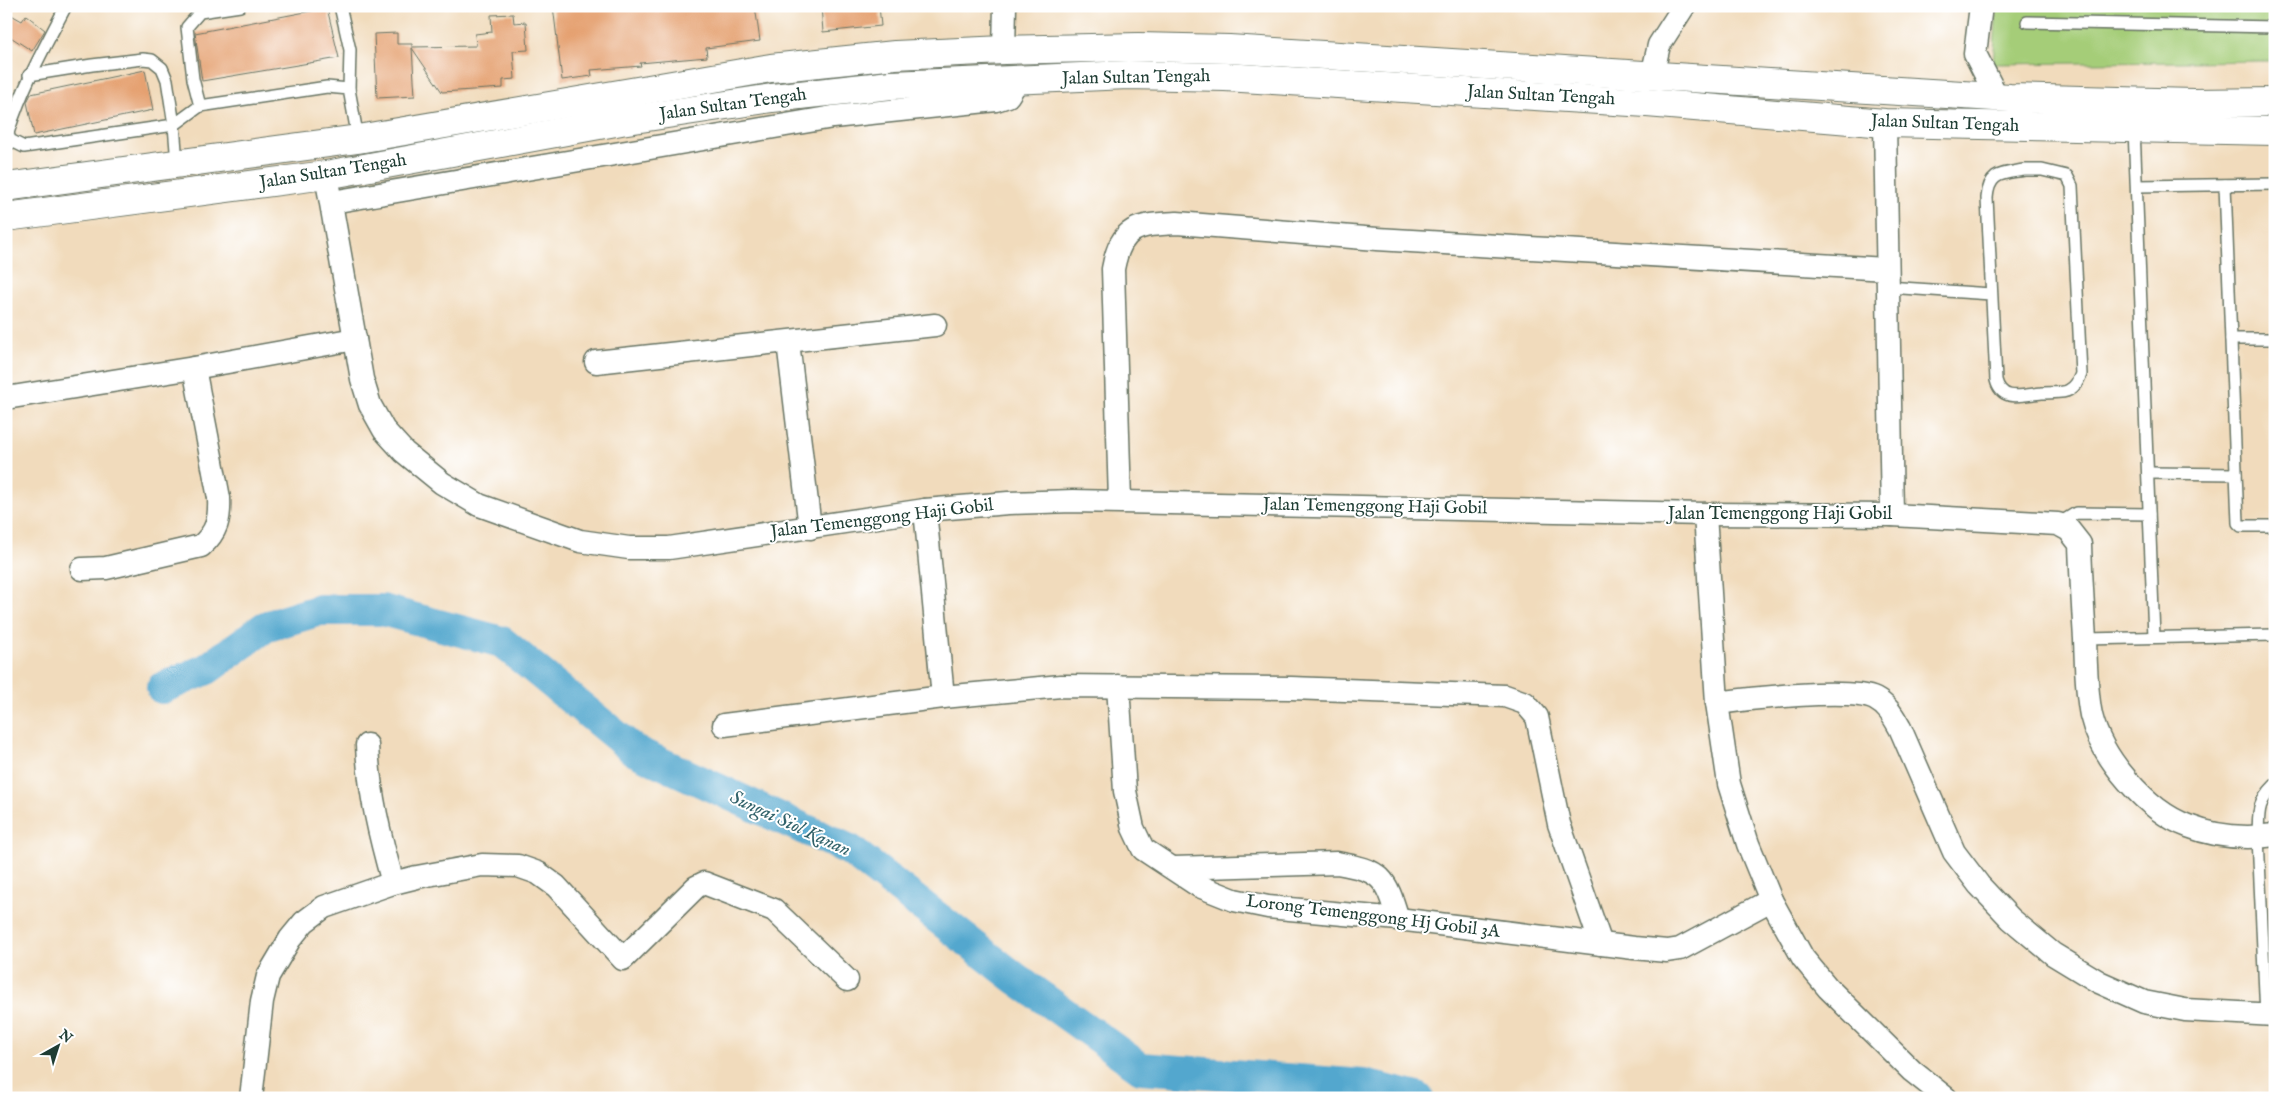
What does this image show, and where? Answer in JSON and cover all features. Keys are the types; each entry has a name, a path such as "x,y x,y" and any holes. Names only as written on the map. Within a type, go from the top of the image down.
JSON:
{"main road":[{"name":"Jalan Sultan Tengah","path":"6,188 358,139 770,68 895,56 1004,50 1228,49 1997,97 2192,103 2275,102"},
{"name":"Jalan Sultan Tengah","path":"6,217 326,174 621,121 772,98 891,84 1128,75 1225,77 1647,103 1885,123 2274,131"}],"street":[{"path":"1004,50 1005,6"},
{"path":"1652,76 1659,45 1684,6"},
{"path":"1981,6 1975,54 1997,97"},
{"path":"332,202 834,118 996,100 1008,96 1018,80"},
{"path":"1885,123 1886,278 1892,514"},
{"name":"Jalan Temenggong Haji Gobil","path":"326,174 362,379 370,405 384,430 404,452 442,483 479,504 580,541 629,548 669,548 925,510 1008,503 1120,501 1705,514 1892,514 2058,524"},
{"path":"1120,501 1113,269 1117,250 1124,236 1150,224 1177,223 1886,278"},
{"path":"596,362 935,325"},
{"path":"6,398 194,368 355,339"},
{"path":"788,342 810,528"},
{"path":"82,569 106,568 201,546 211,538 218,525 220,513 219,498 194,368"},
{"path":"925,510 943,697"},
{"path":"1705,514 1717,704 1730,784 1748,844 1771,900 1803,958 1828,988 1912,1071 1946,1098"},
{"path":"2058,524 2069,530 2080,544 2088,695 2097,734 2110,758 2132,785 2158,808 2188,826 2229,836 2266,836"},
{"path":"724,724 943,697 1061,686 1301,689 1505,696 1525,703 1537,717 1560,824 1601,944"},
{"name":"Lorong Temenggong Hj Gobil 3A","path":"1118,686 1125,791 1133,828 1143,849 1199,886 1234,900 1268,907 1398,919 1667,951 1680,949 1771,900"},
{"path":"1717,704 1760,698 1853,694 1874,698 1889,708 1900,728 1954,852 1979,885 2011,919 2053,954 2099,982 2144,1002 2185,1010 2270,1016"},
{"path":"367,745 368,775 377,821 393,883"},
{"path":"1174,868 1337,864 1355,866 1372,872 1383,880 1390,893 1398,919"},
{"path":"252,1098 262,1001 268,976 276,959 304,922 324,907 393,883 482,866 518,866 538,873 556,886 624,959 696,886 704,883 774,910 847,980"}],"lane":[{"path":"66,6 29,75 8,133 10,140 24,147 174,125 200,106 327,88 348,89"},
{"path":"200,106 193,79 187,27 200,12 240,6"},
{"path":"340,6 350,50 348,89 358,139"},
{"path":"2027,22 2275,27"},
{"path":"29,75 92,65 143,59 152,60 162,68 167,80 174,125 177,165"},
{"path":"2134,128 2154,637"},
{"path":"2274,131 2275,141"},
{"path":"2024,170 2042,170 2067,176 2072,186 2078,307 2081,374 2077,384 2068,391 2018,397 2011,396 1998,388 1994,362 1991,294 1988,184 1997,176 2024,170"},
{"path":"2137,186 2275,184"},
{"path":"2225,186 2239,526 2275,526"},
{"path":"1886,278 1991,294"},
{"path":"2231,339 2275,339"},
{"path":"2148,473 2236,474"},
{"path":"2058,524 2070,515 2076,514 2149,514"},
{"path":"2085,639 2275,635"},
{"path":"2270,1016 2266,836 2259,809 2263,796 2275,784"}],"green space":[{"path":"1997,6 2275,6 2275,61 1993,64"}],"building":[{"path":"553,6 755,6 760,41 706,48 707,57 640,63 641,66 591,70 592,76 562,80"},
{"path":"821,6 879,6 881,26 823,32"},
{"path":"327,8 339,58 202,81 195,33"},
{"path":"6,12 22,21 26,15 45,30 32,51 6,34"},
{"path":"513,14 514,23 526,22 528,50 513,51 515,79 503,80 503,88 442,92 412,48 415,96 377,98 374,34 397,33 397,44 412,44 412,47 476,46 475,34 492,32 491,15"},
{"path":"145,70 153,110 34,135 27,102 31,94"}],"waterway":[{"name":"Sungai Siol Kanan","path":"162,688 207,669 265,627 320,610 382,610 502,642 635,751 850,850 1018,980 1141,1068 1364,1085 1418,1098"}]}
